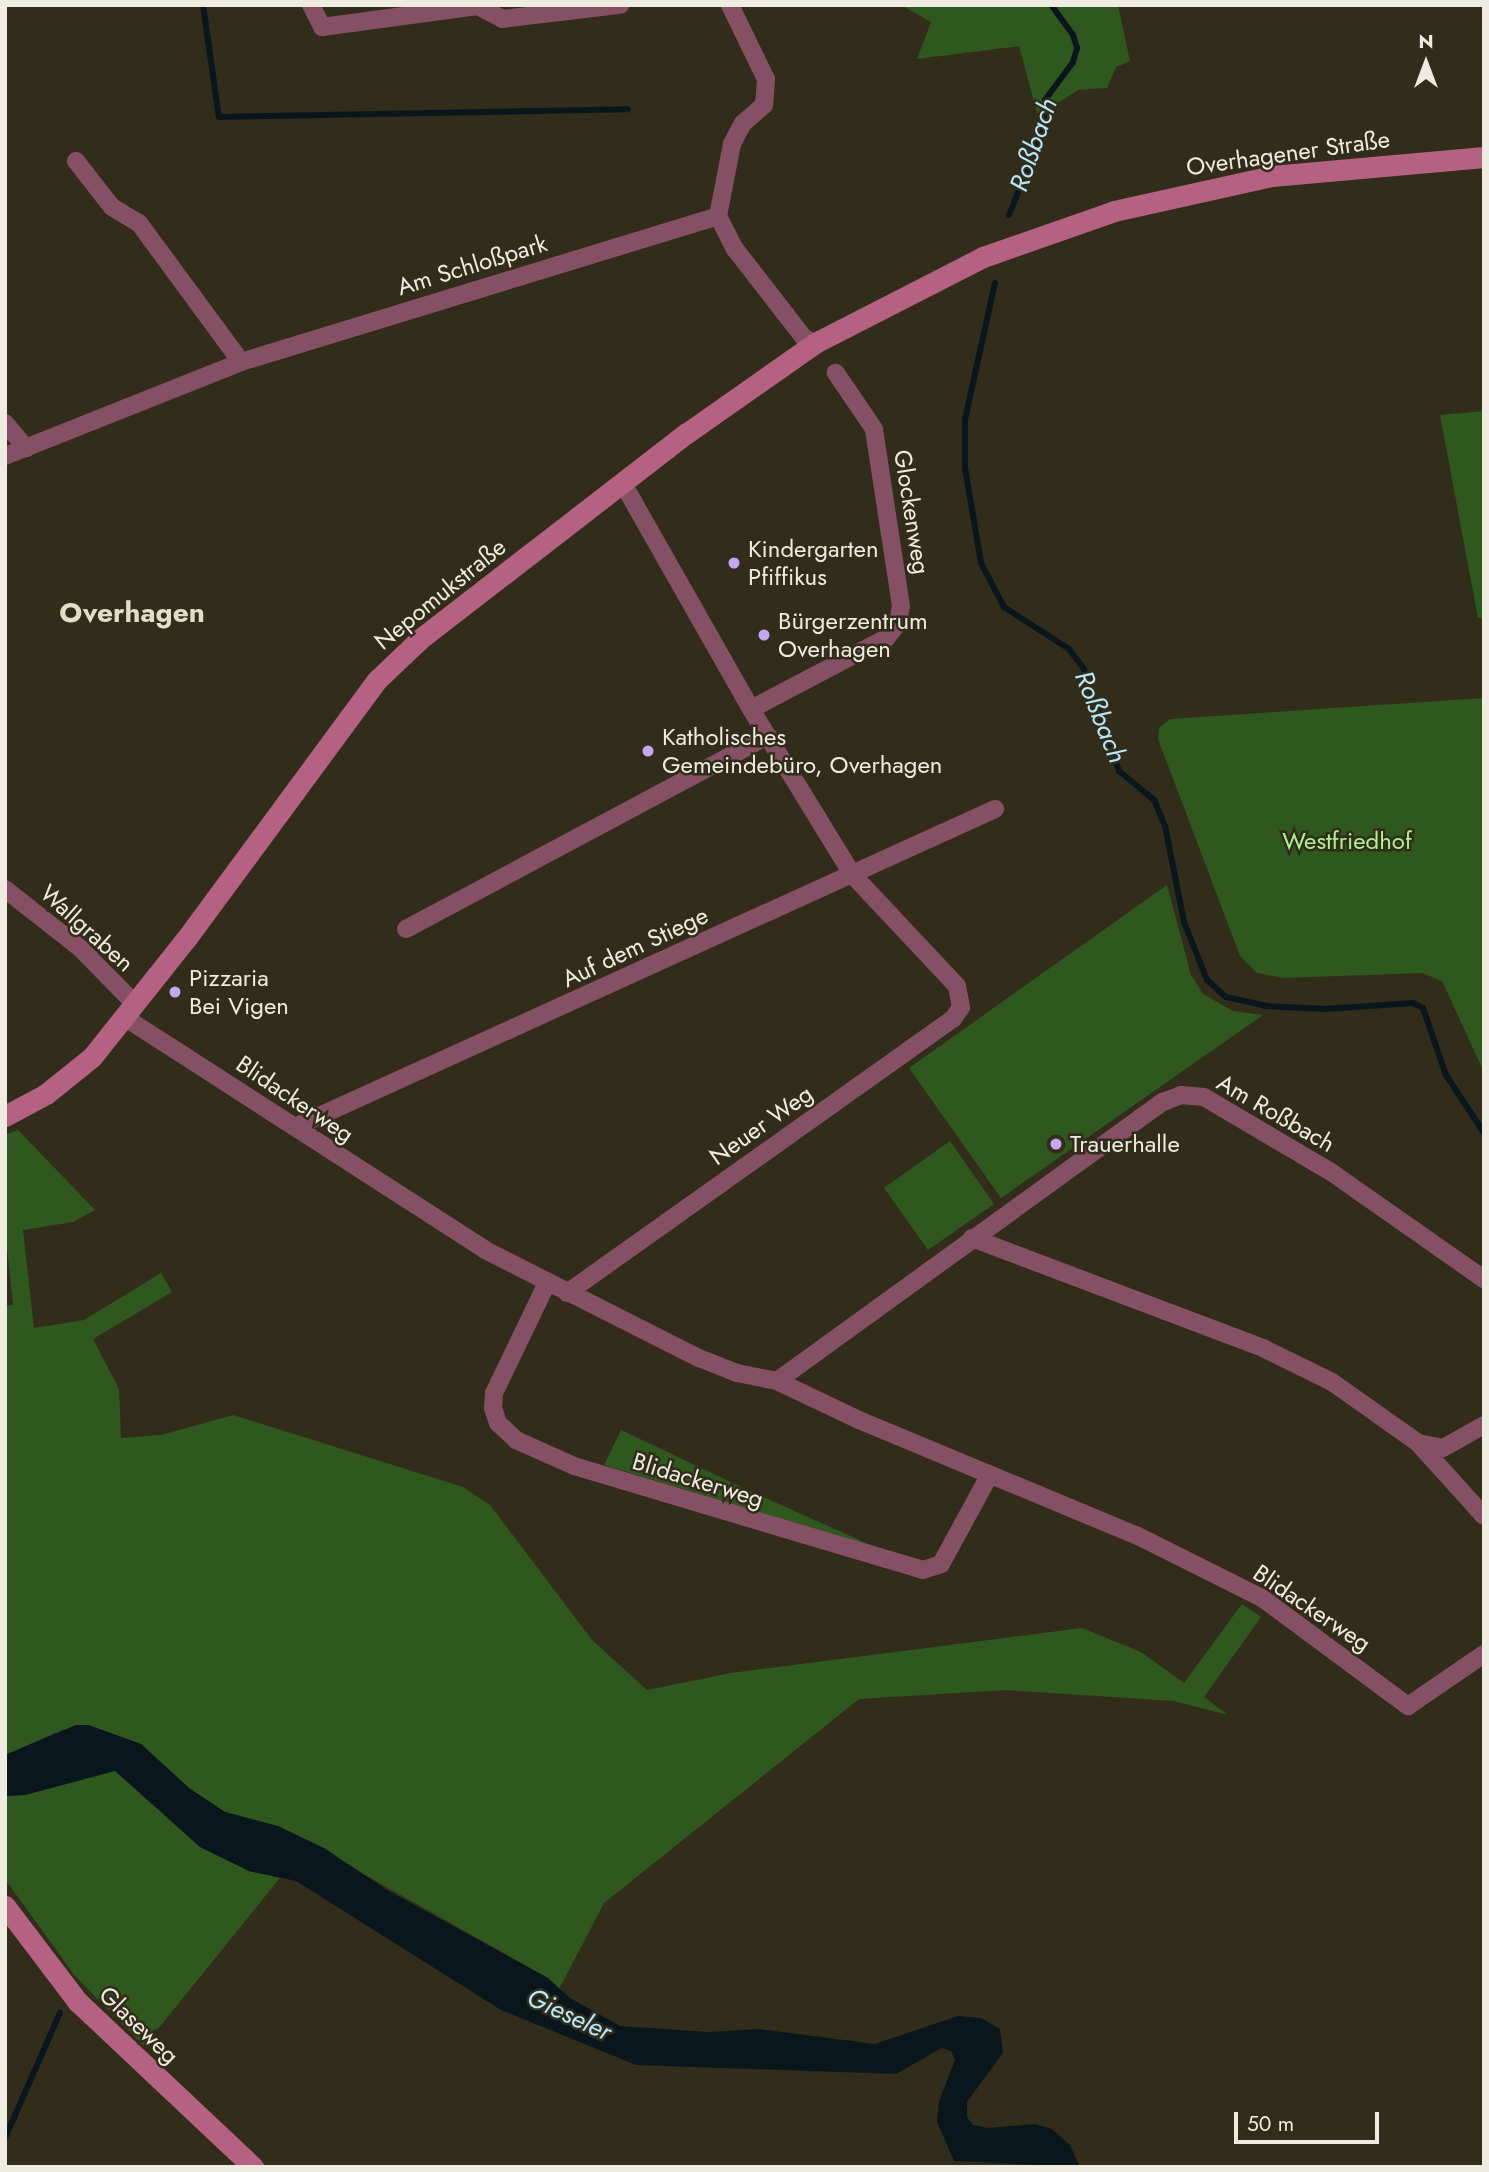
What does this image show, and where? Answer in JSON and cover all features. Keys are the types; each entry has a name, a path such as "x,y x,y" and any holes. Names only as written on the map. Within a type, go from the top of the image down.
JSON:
{"main road":[{"name":"Overhagener Straße","path":"984,257 1114,211 1198,190 1272,176 1484,157"},
{"name":"Nepomukstraße","path":"5,1116 46,1094 92,1057 130,1011 377,680 420,639 623,484 816,343 984,257"},
{"name":"Glaseweg","path":"5,1906 78,2002 254,2167"}],"street":[{"path":"311,5 322,27 477,6 502,19 620,5"},
{"path":"730,5 766,79 764,105 743,123 732,144 718,216 735,249 804,338 816,343"},
{"path":"76,161 112,206 139,223 241,362"},
{"name":"Am Schloßpark","path":"5,456 241,362 718,216"},
{"name":"Glockenweg","path":"751,709 886,638 898,623 901,606 874,429 836,373"},
{"path":"5,422 26,448"},
{"path":"623,484 751,709 852,874"},
{"path":"406,929 768,736"},
{"name":"Auf dem Stiege","path":"295,1127 995,809"},
{"name":"Neuer Weg","path":"566,1293 953,1019 961,1007 957,986 852,874"},
{"name":"Wallgraben","path":"5,889 80,948 130,1011"},
{"name":"Blidackerweg","path":"130,1011 295,1127 485,1250 699,1358 737,1373 777,1381 1138,1536 1262,1598 1408,1706 1484,1654"},
{"name":"Am Roßbach","path":"777,1381 1163,1102 1181,1095 1204,1097 1331,1172 1484,1279"},
{"path":"972,1238 1265,1349 1362,1400 1418,1443 1484,1516"},
{"name":"Blidackerweg","path":"547,1283 494,1393 493,1408 498,1423 516,1440 573,1466 899,1567 923,1570 941,1564 990,1474"},
{"path":"1418,1443 1443,1448 1484,1425"}],"green space":[{"path":"901,5 1118,5 1130,61 1116,67 1107,88 1078,90 1038,116 1019,46 917,59 931,22"},
{"path":"1484,411 1484,618 1478,618 1440,415"},
{"name":"Westfriedhof","path":"1484,698 1484,1072 1442,981 1422,973 1283,978 1257,973 1240,956 1158,739 1159,728 1170,719"},
{"path":"1167,885 1191,975 1203,994 1233,1011 1263,1015 1001,1198 909,1068"},
{"path":"18,1130 95,1210 73,1222 23,1230 34,1328 84,1320 161,1273 172,1292 93,1339 119,1389 121,1438 161,1435 233,1415 463,1487 490,1505 592,1640 647,1690 731,1673 1082,1628 1141,1652 1184,1683 1242,1604 1261,1617 1204,1697 1228,1715 1174,1701 1006,1690 859,1699 604,1903 559,1989 548,1978 278,1826 225,1812 189,1788 141,1744 89,1725 62,1730 5,1755 5,1306 13,1305 5,1228 5,1135"},
{"path":"950,1141 994,1204 928,1250 884,1188"},
{"path":"621,1430 754,1493 873,1546 604,1465"},
{"path":"115,1770 200,1847 249,1871 280,1878 144,2046 75,1976 5,1879 5,1796 25,1795"}],"water":[{"name":"Gieseler","path":"76,1725 88,1725 141,1744 189,1788 225,1812 278,1826 324,1848 387,1890 548,1978 570,1998 620,2026 708,2032 759,2029 875,2044 958,2016 981,2018 1000,2029 1003,2053 967,2102 967,2117 973,2125 988,2128 1035,2124 1052,2129 1070,2145 1080,2167 954,2161 937,2122 939,2101 955,2060 951,2051 942,2048 896,2074 636,2065 501,2010 296,1881 249,1871 200,1847 115,1771 25,1795 5,1796 5,1755"}],"waterway":[{"path":"203,5 219,117 628,109"},
{"name":"Roßbach","path":"1009,215 1043,130 1045,100 1073,62 1077,48 1073,35 1051,5"},
{"name":"Roßbach","path":"995,283 965,420 965,468 981,563 1004,607 1069,649 1084,669 1119,771 1154,800 1165,826 1184,922 1207,980 1226,997 1267,1006 1325,1009 1413,1003 1423,1008 1446,1075 1484,1133"},
{"path":"5,2138 60,2013"}],"place":[{"name":"Kindergarten Pfiffikus","path":"734,563"},
{"name":"Bürgerzentrum Overhagen","path":"764,635"},
{"name":"Katholisches Gemeindebüro, Overhagen","path":"648,751"},
{"name":"Pizzaria Bei Vigen","path":"175,992"},
{"name":"Trauerhalle","path":"1056,1144"}],"district":[{"name":"Overhagen","path":"132,613"}]}
